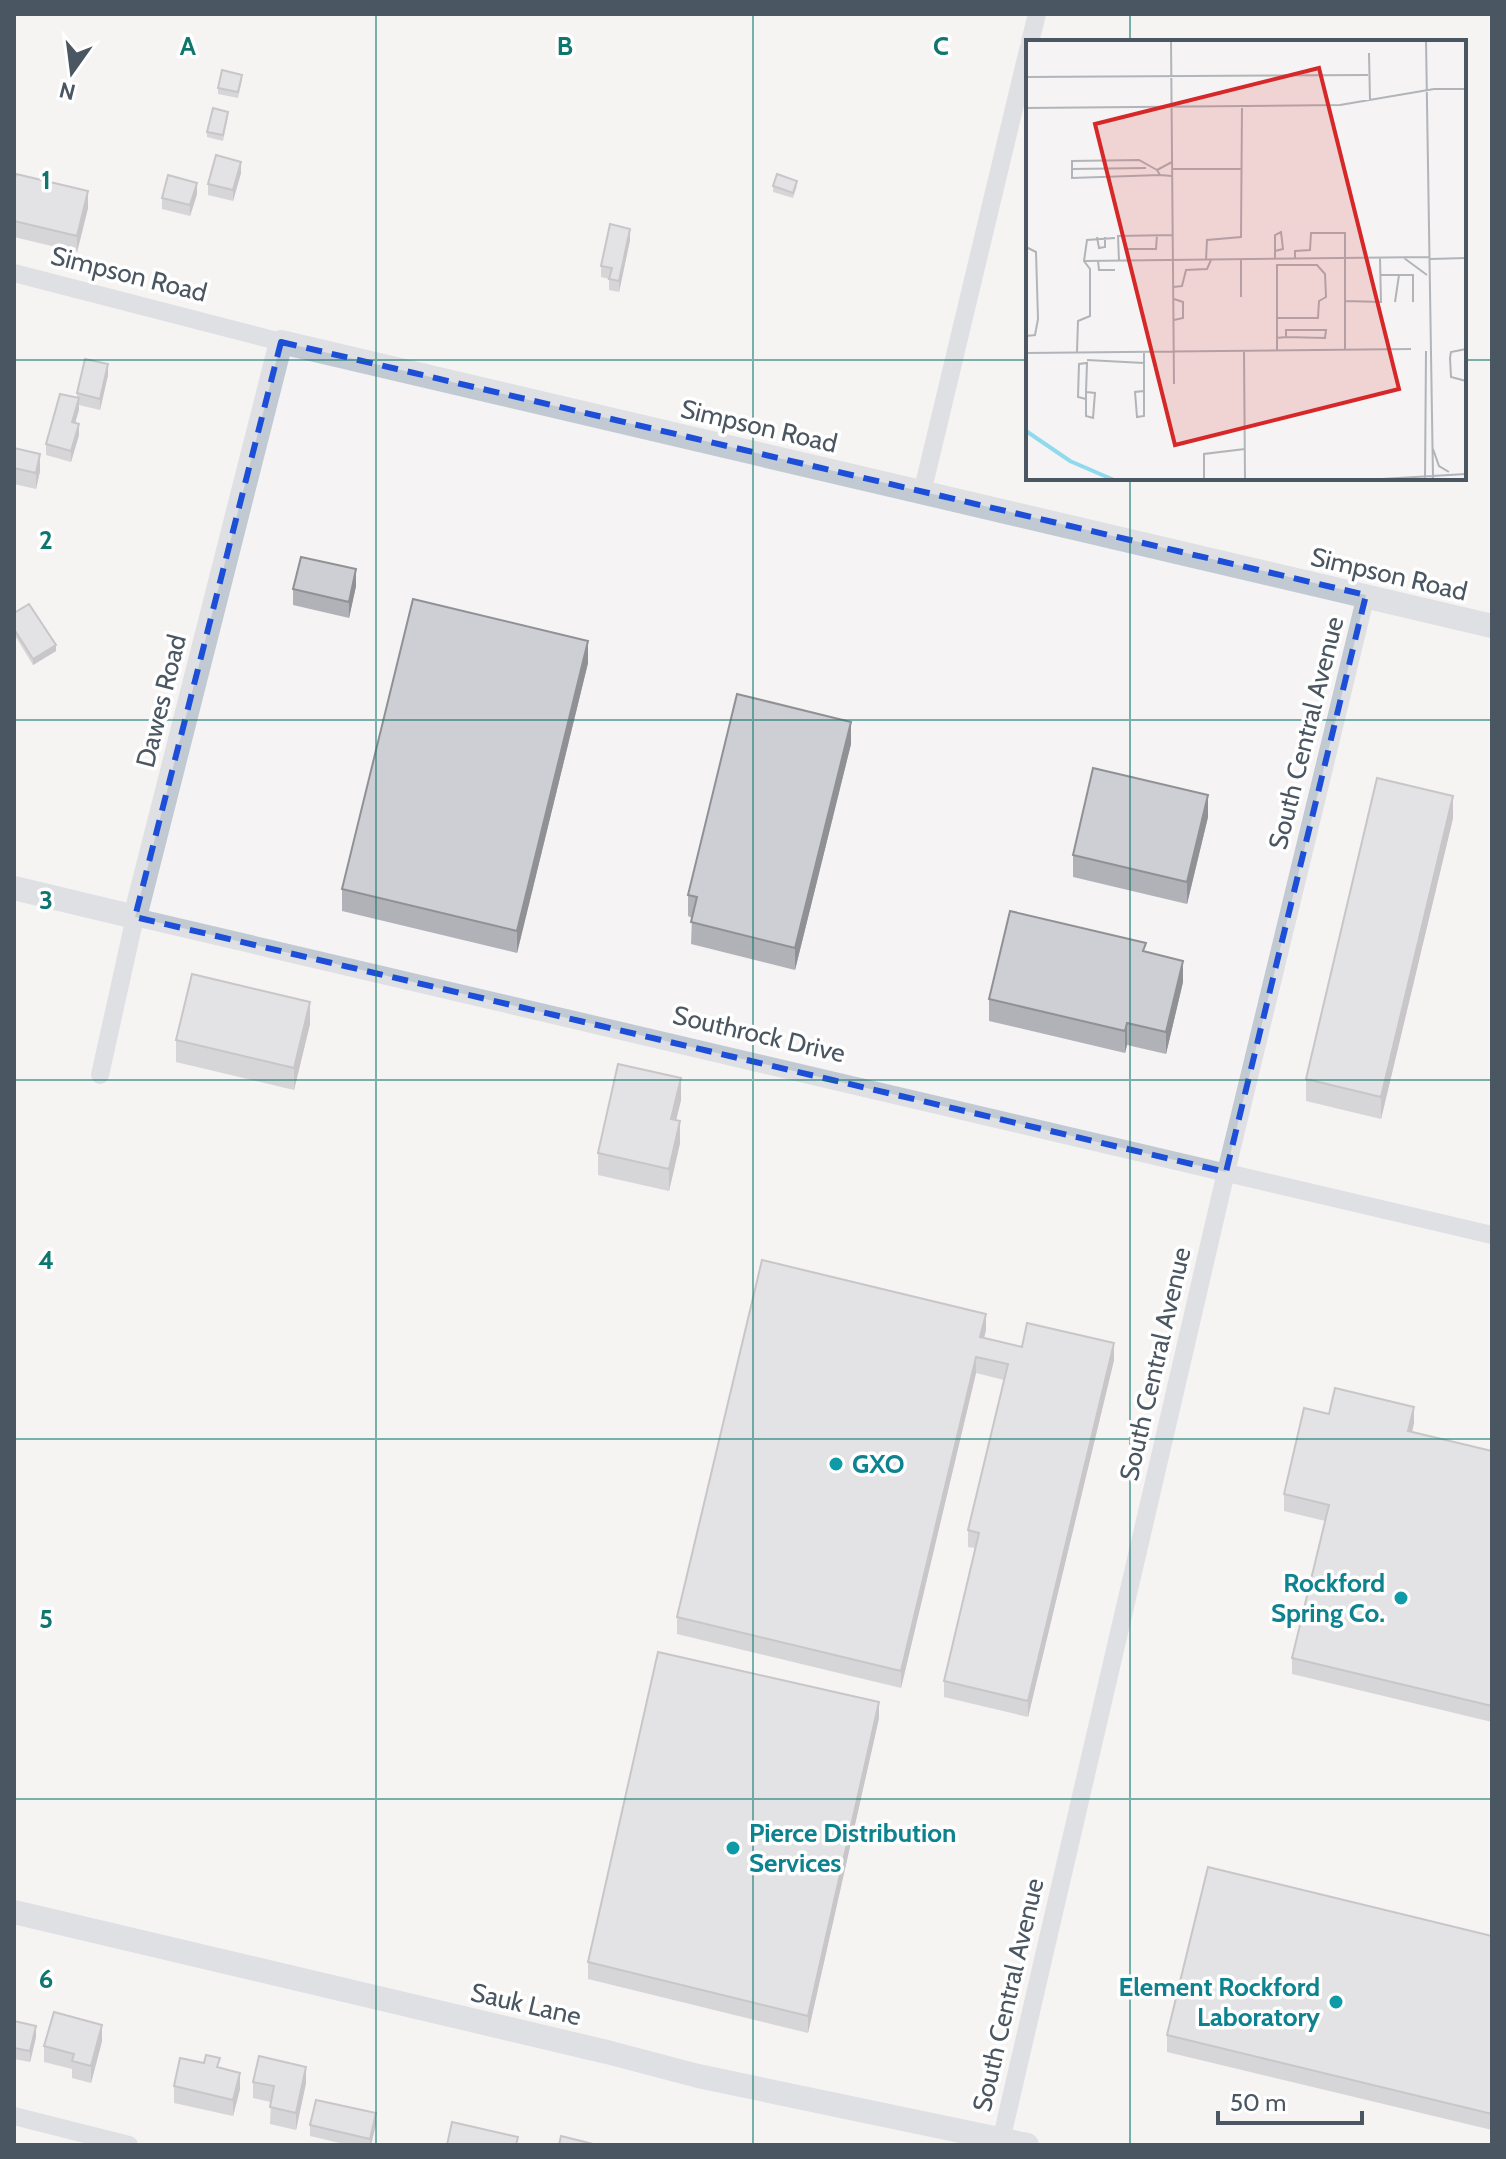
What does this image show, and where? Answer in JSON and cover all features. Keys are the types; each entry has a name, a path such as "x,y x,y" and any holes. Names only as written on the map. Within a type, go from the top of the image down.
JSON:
{"street":[{"path":"1030,40 1037,14"},
{"path":"922,493 1026,58"},
{"name":"Simpson Road","path":"14,273 281,342 1492,626"},
{"name":"Dawes Road","path":"100,1075 135,917 281,342"},
{"name":"South Central Avenue","path":"1001,2142 1226,1172 1366,595"},
{"name":"Southrock Drive","path":"14,888 1492,1235"},
{"name":"Sauk Lane","path":"14,1912 592,2048 698,2076 1001,2142 1027,2145"},
{"path":"14,2116 129,2145"}],"highlighted area":[{"path":"281,342 1366,595 1226,1172 135,917"}],"building":[{"path":"222,70 242,75 238,92 218,88"},
{"path":"213,108 228,112 223,135 207,132"},
{"path":"216,155 241,162 233,190 208,184"},
{"path":"16,174 88,191 77,236 14,221"},
{"path":"777,174 797,181 793,193 773,186"},
{"path":"168,175 197,183 190,205 162,198"},
{"path":"610,224 630,229 619,281 609,279 612,268 601,266"},
{"path":"85,359 108,364 100,399 77,393"},
{"path":"60,394 79,398 72,422 79,424 71,451 46,444"},
{"path":"14,448 40,454 36,473 14,468"},
{"path":"301,557 356,569 349,602 293,589"},
{"path":"413,599 588,641 517,931 342,889"},
{"path":"29,604 56,645 33,659 14,629 14,613"},
{"path":"737,694 851,722 795,948 691,922 697,897 688,895"},
{"path":"1093,768 1208,795 1187,882 1073,855"},
{"path":"1377,778 1453,796 1381,1097 1306,1079"},
{"path":"1010,911 1146,943 1143,951 1183,961 1166,1032 1127,1023 1125,1031 989,999"},
{"path":"192,974 310,1002 294,1068 176,1040"},
{"path":"618,1064 681,1078 671,1119 680,1121 669,1169 598,1153"},
{"name":"GXO","path":"762,1260 986,1314 980,1337 1022,1347 1027,1323 1114,1343 1028,1701 944,1681 979,1533 968,1530 1008,1364 976,1357 901,1671 677,1617"},
{"name":"Rockford Spring Co.","path":"1335,1388 1414,1407 1408,1431 1492,1451 1492,1706 1292,1658 1329,1505 1284,1494 1304,1408 1329,1414"},
{"name":"Pierce Distribution Services","path":"658,1652 879,1702 808,2016 588,1962"},
{"name":"Element Rockford Laboratory","path":"1208,1867 1492,1936 1492,2114 1167,2035"},
{"path":"54,2012 102,2025 91,2066 72,2061 74,2054 44,2046"},
{"path":"14,2021 36,2026 30,2051 14,2048"},
{"path":"206,2055 220,2058 217,2067 240,2073 233,2100 174,2086 180,2058 204,2063"},
{"path":"259,2056 306,2067 296,2113 270,2107 274,2086 253,2082"},
{"path":"316,2100 376,2113 370,2139 310,2125"},
{"path":"452,2122 518,2137 516,2145 447,2145"},
{"path":"561,2136 597,2145 559,2145"}],"place":[{"name":"GXO","path":"836,1464"},
{"name":"Rockford Spring Co.","path":"1401,1598"},
{"name":"Pierce Distribution Services","path":"733,1848"},
{"name":"Element Rockford Laboratory","path":"1336,2002"}]}
